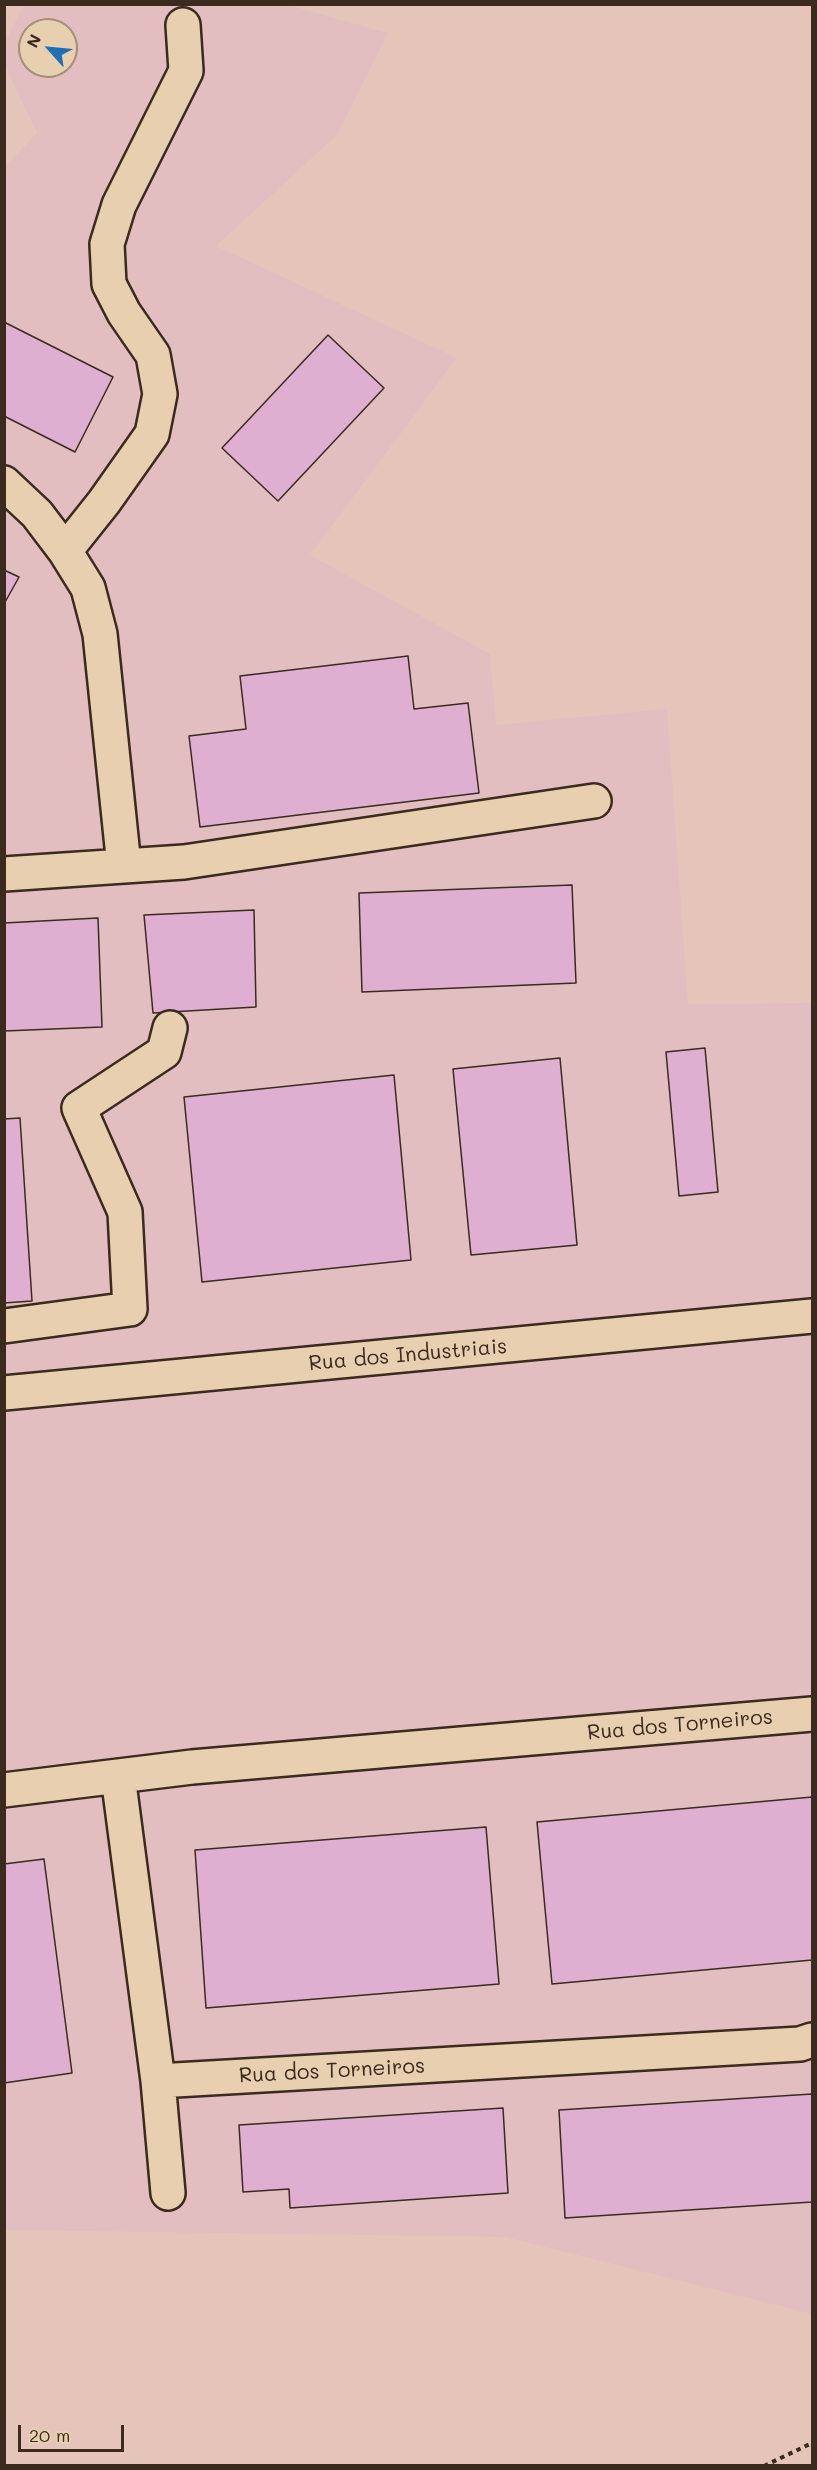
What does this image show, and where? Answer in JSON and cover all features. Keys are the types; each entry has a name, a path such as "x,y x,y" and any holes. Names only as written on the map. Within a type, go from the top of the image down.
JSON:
{"street":[{"path":"65,551 152,435 160,394 153,355 124,313 110,284 106,244 119,204 186,71 183,25"},
{"path":"4,483 37,514 65,551 88,588 100,634 124,866"},
{"path":"4,874 184,862 594,801"},
{"path":"4,1326 130,1309 125,1212 79,1108 164,1052 170,1028"},
{"name":"Rua dos Industriais","path":"4,1394 813,1316"},
{"name":"Rua dos Torneiros","path":"4,1790 192,1767 813,1714"},
{"path":"118,1776 158,2081 168,2193"},
{"name":"Rua dos Torneiros","path":"158,2081 800,2044 813,2040"}],"path":[{"path":"764,2466 813,2443"}],"shaded area":[{"path":"24,5 288,5 388,33 337,135 216,246 457,358 310,555 490,654 496,725 667,709 688,1004 812,1003 812,2314 505,2237 5,2230 4,167 37,133 5,66 5,42"}],"building":[{"path":"4,322 113,377 75,452 4,416"},
{"path":"328,335 384,388 278,501 222,448"},
{"path":"4,570 19,577 4,604"},
{"path":"408,656 414,709 468,703 479,793 200,827 189,736 246,729 240,676"},
{"path":"572,885 576,983 362,992 359,893"},
{"path":"254,910 256,1007 153,1013 144,915"},
{"path":"98,918 102,1027 4,1031 4,923"},
{"path":"705,1048 718,1192 679,1196 666,1052"},
{"path":"560,1058 577,1245 471,1255 453,1069"},
{"path":"394,1075 411,1260 202,1282 184,1097"},
{"path":"20,1118 32,1301 4,1303 4,1119"},
{"path":"812,1797 812,1960 552,1984 537,1822"},
{"path":"486,1827 499,1984 206,2008 195,1850"},
{"path":"44,1859 72,2073 4,2083 4,1864"},
{"path":"812,2094 812,2202 565,2218 559,2110"},
{"path":"503,2108 508,2193 290,2208 289,2189 243,2192 239,2125"}]}
